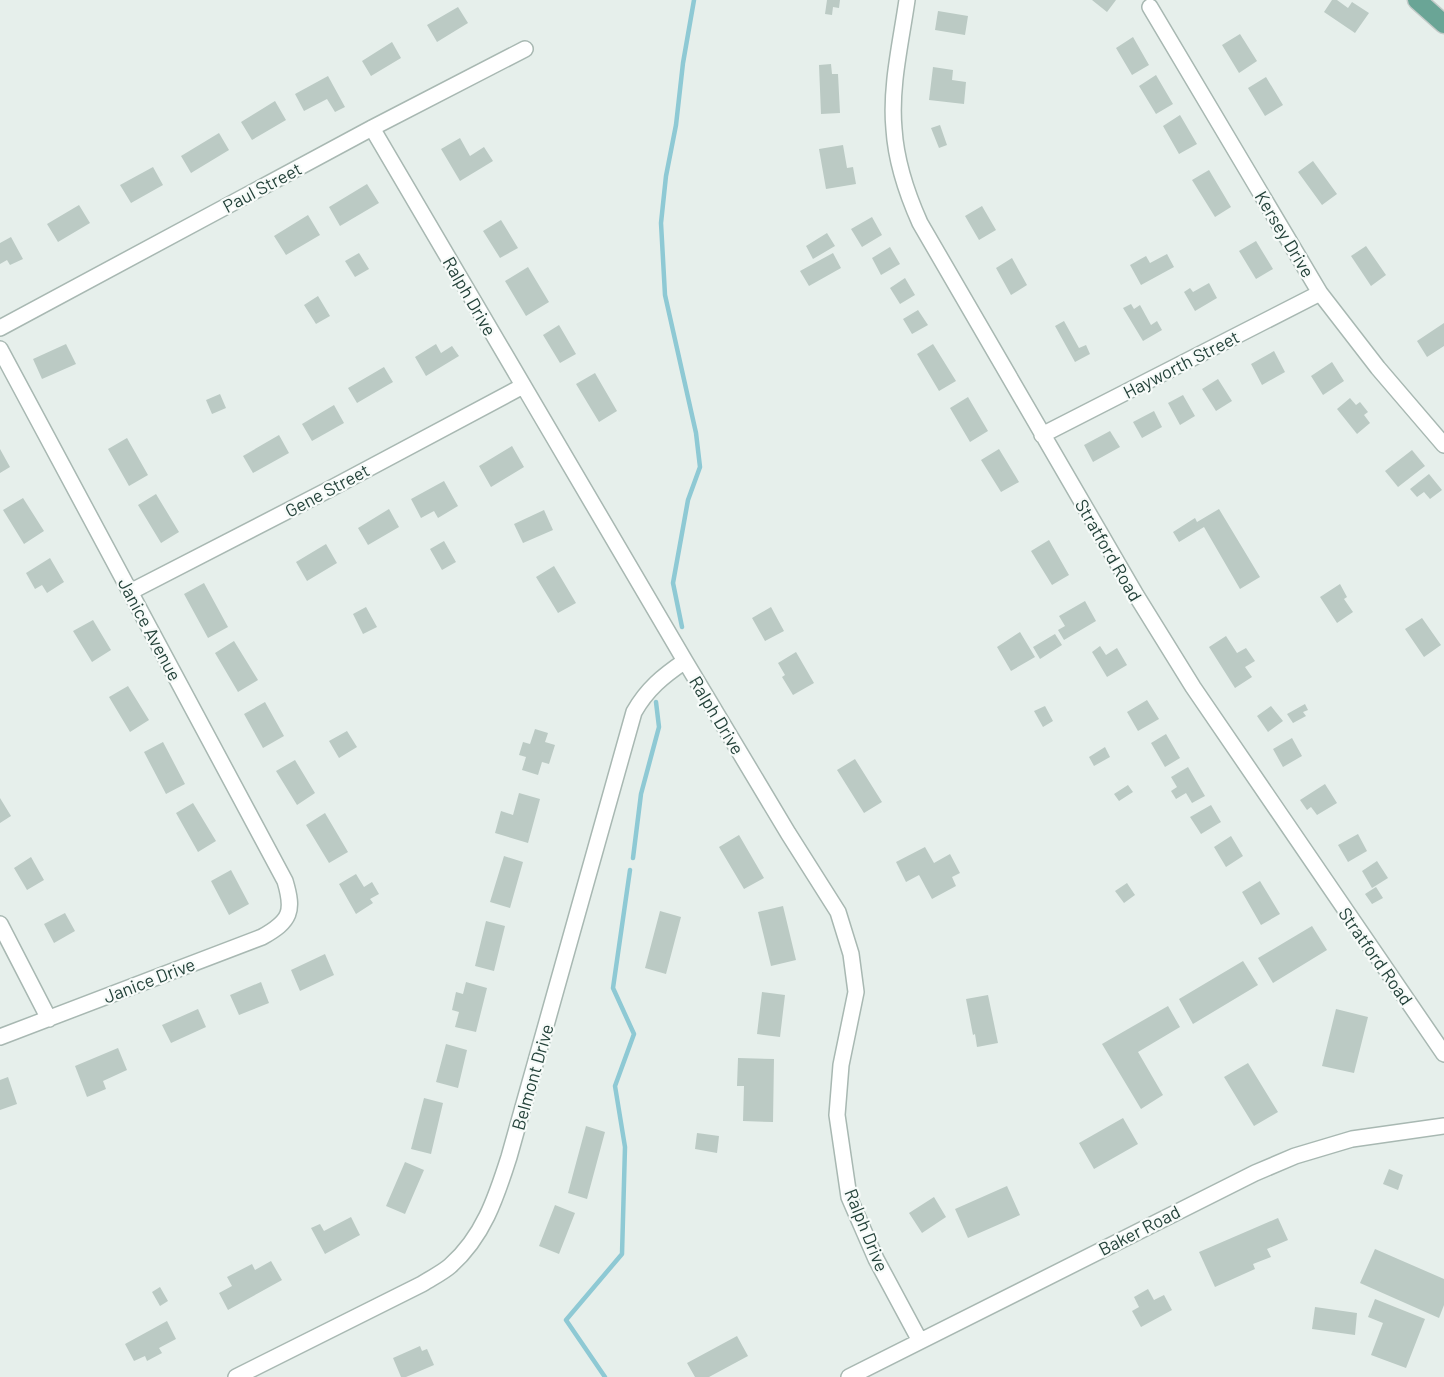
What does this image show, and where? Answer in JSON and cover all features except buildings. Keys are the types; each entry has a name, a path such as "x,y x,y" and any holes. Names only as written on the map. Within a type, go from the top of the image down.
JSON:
{"main road":[{"path":"1417,0 1444,24"}],"street":[{"name":"Stratford Road","path":"907,0 894,100 894,130 901,168 920,223 1136,595 1193,687 1444,1054"},
{"name":"Kersey Drive","path":"1150,7 1320,293 1378,368 1444,445"},
{"name":"Paul Street","path":"0,328 372,128 525,50"},
{"name":"Ralph Drive","path":"372,128 685,662 838,912 851,954 856,992 841,1065 837,1115 849,1197 876,1260 920,1341"},
{"name":"Hayworth Street","path":"1042,435 1320,293"},
{"name":"Janice Avenue","path":"0,349 285,881 290,898 290,913"},
{"name":"Gene Street","path":"130,592 523,386"},
{"name":"Belmont Drive","path":"236,1377 422,1284 449,1267 473,1242 493,1206 509,1157 634,712 656,681 685,662"},
{"name":"Janice Drive","path":"0,1037 262,937 279,928 290,913"},
{"path":"0,924 49,1019"},
{"name":"Baker Road","path":"849,1377 1255,1173 1295,1156 1352,1139 1444,1126"}],"waterway":[{"path":"682,627 673,583 688,500 700,467 696,433 665,295 661,223 666,176 676,125 683,63 694,0"},
{"path":"633,858 641,794 659,727 656,702"},
{"path":"605,1377 566,1320 622,1254 625,1147 615,1086 634,1034 613,988 630,870"}]}
